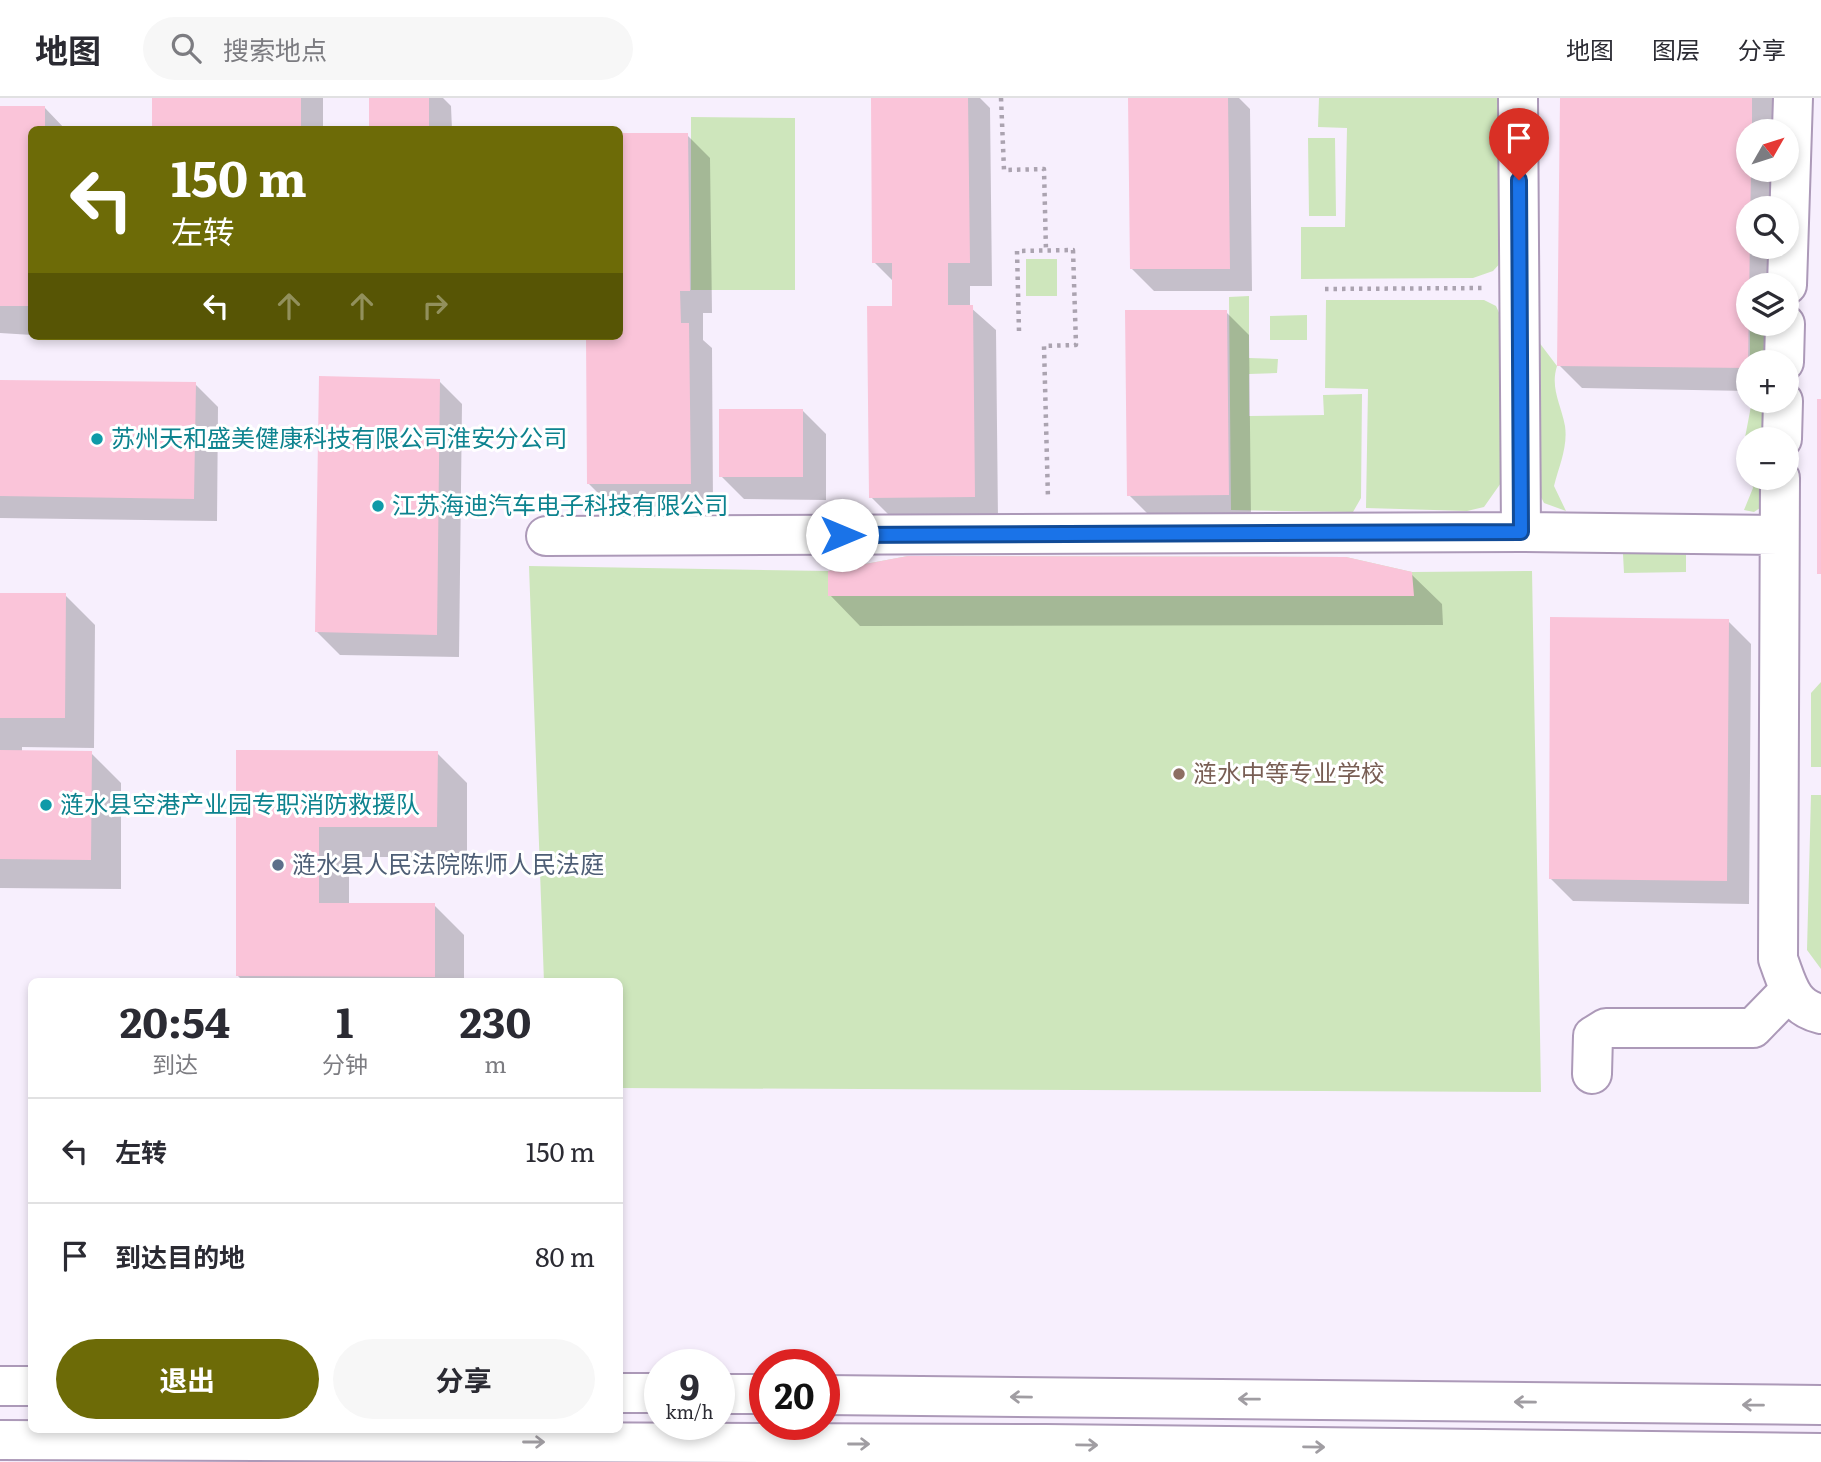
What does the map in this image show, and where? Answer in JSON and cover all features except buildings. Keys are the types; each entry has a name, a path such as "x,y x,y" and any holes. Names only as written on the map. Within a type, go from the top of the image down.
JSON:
{"street":[{"path":"1518,98 1521,532"},
{"path":"1787,273 1793,98"},
{"path":"1780,490 1778,959 1790,990 1803,1009 1821,1014"},
{"path":"546,536 1521,532 1779,535"},
{"path":"1592,1074 1593,1036 1606,1028 1754,1028 1790,990"},
{"path":"0,1386 28,1386"},
{"path":"623,1392 644,1393"},
{"path":"840,1395 1821,1405"},
{"path":"0,1440 1032,1444 1821,1453"}],"path":[{"path":"1001,98 1003,170 1044,169 1046,251"},
{"path":"1019,331 1017,251 1073,250 1076,345 1044,346 1048,499 1029,534"},
{"path":"1325,289 1520,288"}],"green space":[{"path":"1319,98 1503,98 1504,259 1493,271 1473,278 1301,279 1301,227 1345,227 1347,128 1318,127"},
{"path":"691,117 795,118 795,290 691,290"},
{"path":"1308,138 1335,138 1336,216 1309,216"},
{"path":"1026,259 1057,259 1057,296 1026,296"},
{"path":"1249,296 1249,358 1278,359 1277,373 1249,374 1249,416 1324,415 1323,395 1362,394 1361,498 1353,512 1231,510 1229,297"},
{"path":"1326,300 1484,300 1496,306 1501,317 1503,480 1484,507 1467,511 1366,508 1368,389 1325,388"},
{"path":"1307,315 1307,340 1270,340 1270,316"},
{"path":"1532,333 1557,366 1555,389 1566,434 1554,486 1566,511 1544,503 1537,489"},
{"path":"1750,336 1770,336 1770,350 1750,350"},
{"path":"1750,413 1770,413 1769,427 1747,427"},
{"path":"1752,490 1768,490 1766,504 1754,512 1744,510"},
{"path":"1686,552 1686,572 1624,573 1623,554"},
{"path":"908,556 1346,557 1412,572 1532,571 1541,1092 623,1088 623,978 544,978 529,566 828,571"},
{"path":"1821,682 1821,767 1811,767 1811,693"},
{"path":"1811,795 1821,795 1821,969 1807,950"}],"place":[{"name":"苏州天和盛美健康科技有限公司淮安分公司","path":"97,439"},
{"name":"江苏海迪汽车电子科技有限公司","path":"378,506"},
{"name":"涟水中等专业学校","path":"1179,774"},
{"name":"涟水县空港产业园专职消防救援队","path":"46,805"},
{"name":"涟水县人民法院陈师人民法庭","path":"278,865"}],"route":[{"path":"842,535 1521,532 1519,180"}]}
